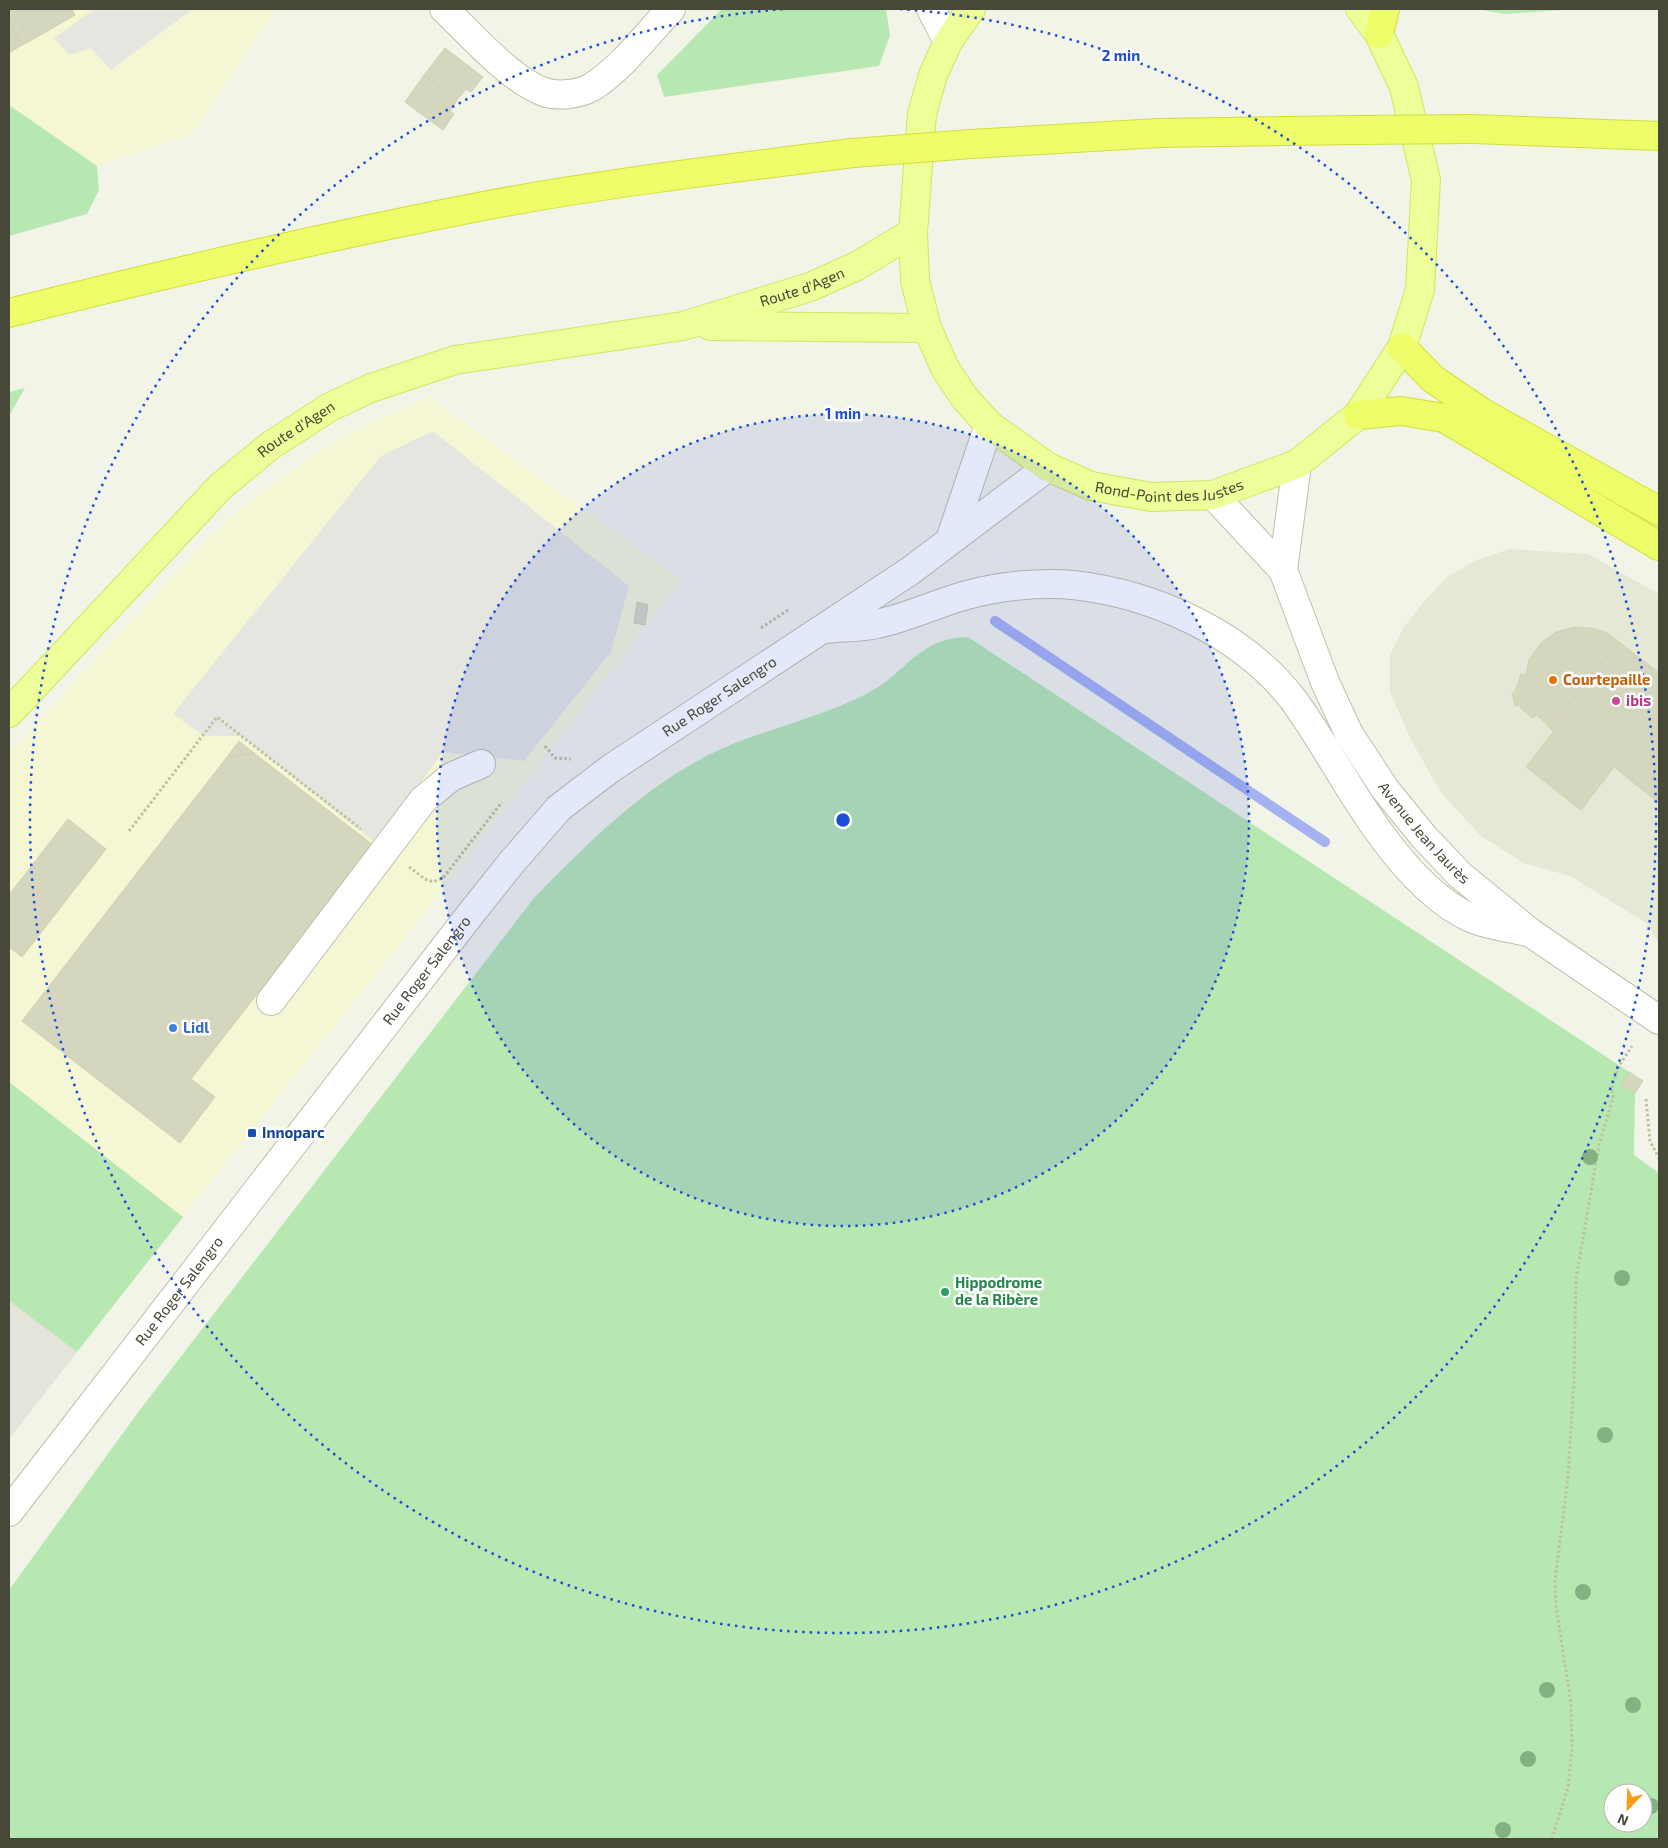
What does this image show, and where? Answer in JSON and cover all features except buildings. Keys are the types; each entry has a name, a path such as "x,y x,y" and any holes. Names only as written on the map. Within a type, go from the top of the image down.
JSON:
{"highway":[{"path":"9,313 143,280 468,209 660,176 853,153 1159,133 1473,129 1653,138"},
{"path":"1402,347 1433,379 1483,413 1659,511"},
{"path":"1358,415 1401,411 1444,418 1659,546"}],"main road":[{"name":"Rond-Point des Justes","path":"971,9 948,42 933,75 922,114 913,232 915,281 927,328 946,370 964,397 989,425 1048,467 1091,486 1151,497 1213,495 1297,464 1358,415 1402,347 1420,290 1426,180 1404,87 1382,21 1360,9"},
{"name":"Route d'Agen","path":"9,714 221,486 270,445 330,407 371,388 455,360 683,326 810,288 857,266 913,232"},
{"name":"Route d'Agen","path":"683,326 927,328"}],"street":[{"path":"444,9 516,76 544,92 566,95 591,88 609,74 671,9"},
{"path":"931,9 948,42"},
{"path":"950,540 989,425"},
{"name":"Avenue Jean Jaurès","path":"1283,570 1297,464"},
{"name":"Rue Roger Salengro","path":"9,1512 469,916 512,862 559,808 610,769 910,571 1048,467"},
{"name":"Avenue Jean Jaurès","path":"1213,495 1283,570 1325,682 1349,734 1385,789 1424,837 1460,875 1531,933 1659,1020"},
{"path":"824,629 877,624 968,594 1032,585 1072,585 1110,591 1157,604 1199,622 1230,642 1263,669 1294,702 1357,802 1392,850 1432,892 1473,919 1531,933"},
{"path":"271,1001 423,800 451,776 481,764"}],"path":[{"path":"129,831 217,717 425,879 433,882 443,878 502,802"},
{"path":"1552,1839 1568,1787 1572,1748 1571,1704 1556,1606 1555,1581 1568,1477 1574,1378 1576,1279 1598,1145 1613,1099 1612,1086 1619,1066 1632,1046"},
{"path":"1646,1099 1650,1141 1659,1158"}],"shaded area":[{"path":"9,9 276,9 192,134 97,166 9,105"},
{"path":"95,9 193,9 111,70 91,48 69,55 54,38"},
{"path":"429,397 681,580 445,887 183,1217 9,1082 9,753 200,547 232,516 270,486 320,451 361,427"},
{"path":"433,431 629,586 611,652 524,761 443,752 376,843 241,736 204,736 173,714 381,456"},
{"path":"1510,549 1588,554 1659,594 1659,943 1645,922 1570,876 1523,863 1480,835 1442,794 1411,740 1390,692 1390,655 1403,628 1422,604 1446,578 1476,560"},
{"path":"9,1301 77,1352 9,1439"}],"green space":[{"path":"722,9 886,9 890,35 879,66 664,97 657,75"},
{"path":"1476,9 1576,9 1505,14"},
{"path":"9,105 97,166 99,190 87,214 9,236"},
{"path":"25,388 9,416 9,392"},
{"name":"Hippodrome de la Ribère","path":"968,637 1643,1081 1635,1093 1634,1155 1659,1173 1659,1839 9,1839 9,1590 139,1411 534,898 572,859 632,805 676,774 699,760 740,741 826,711 868,693 936,643"},
{"path":"9,1082 183,1217 77,1352 9,1301"}],"waterway":[{"path":"995,621 1325,842"}],"place":[{"name":"Courtepaille","path":"1553,680"},
{"name":"ibis","path":"1616,701"},
{"name":"Lidl","path":"173,1028"},
{"name":"Innoparc","path":"252,1133"},
{"name":"Hippodrome de la Ribère","path":"945,1292"}]}
